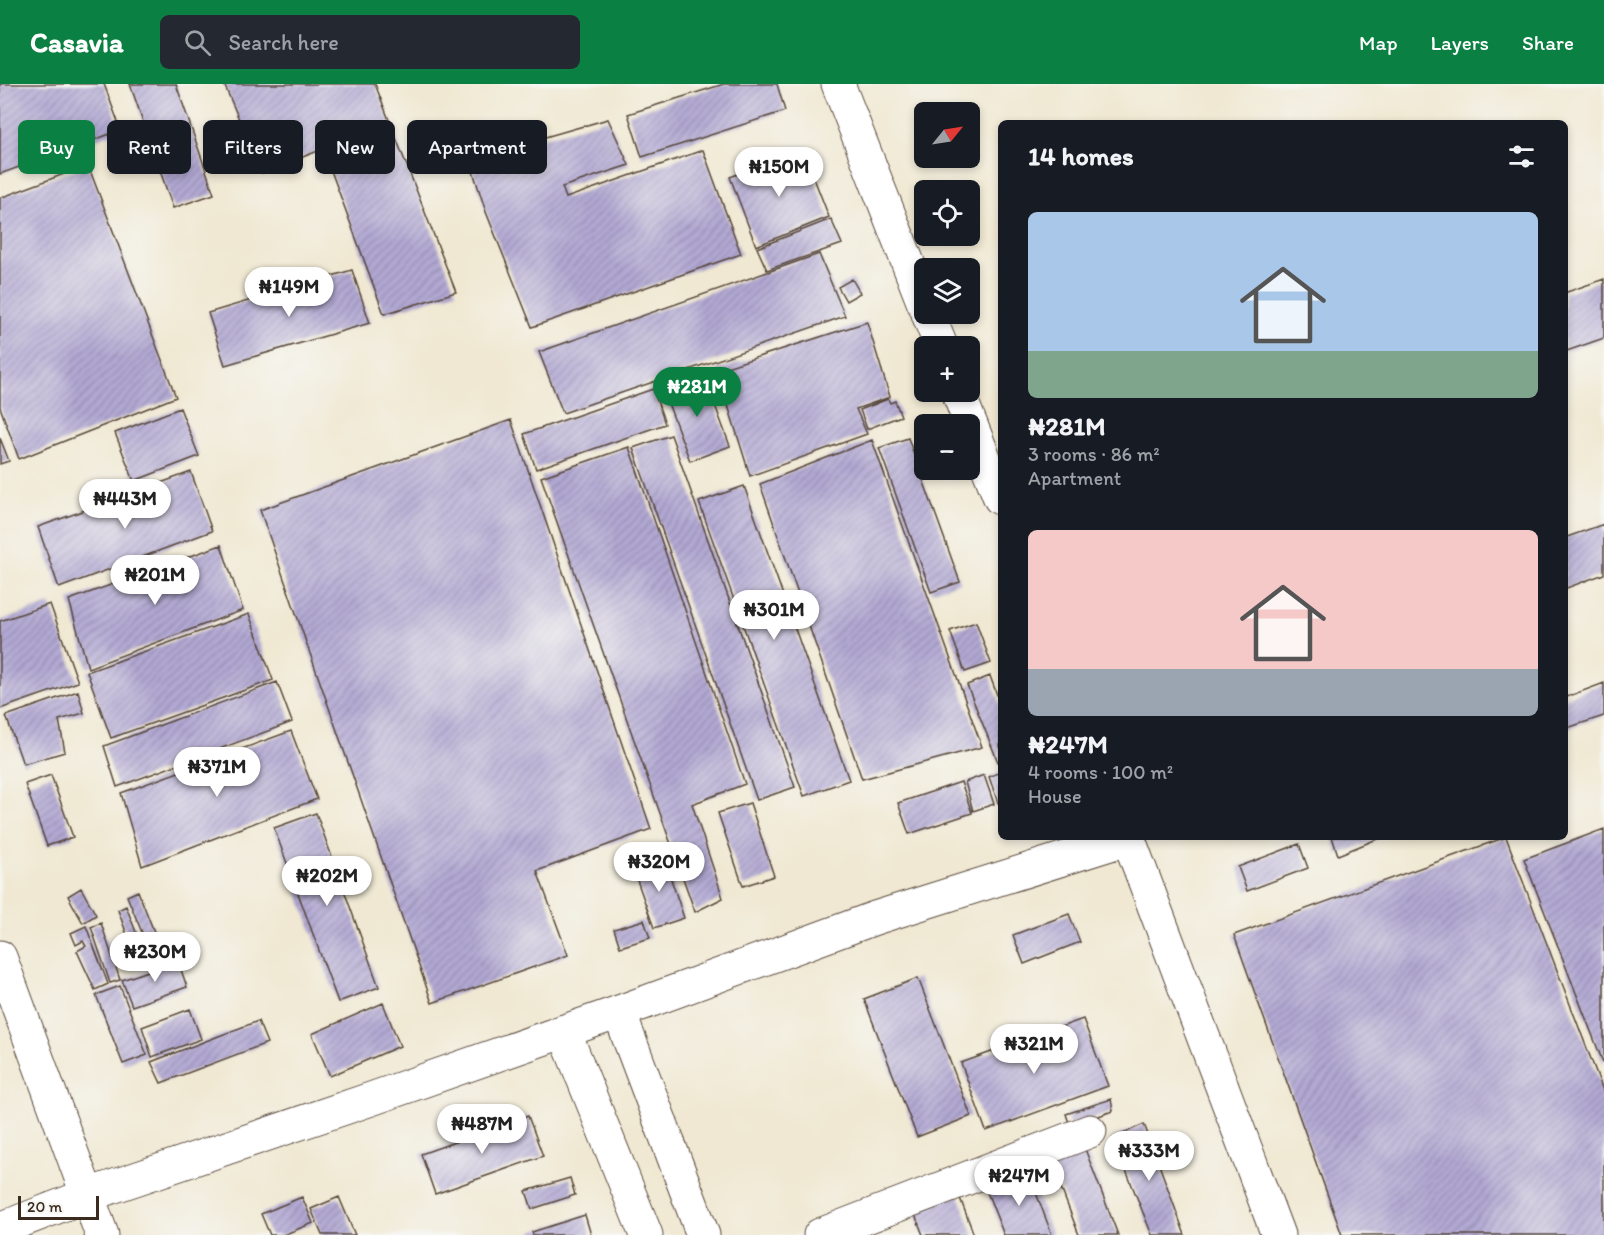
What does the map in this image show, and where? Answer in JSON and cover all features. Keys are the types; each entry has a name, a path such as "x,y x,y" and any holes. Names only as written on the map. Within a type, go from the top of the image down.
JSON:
{"street":[{"path":"838,84 914,278"},
{"path":"962,402 998,493"},
{"path":"0,1229 88,1195 619,1012 875,918 1122,840"},
{"path":"1129,840 1278,1235"},
{"path":"0,957 102,1235"},
{"path":"619,1012 703,1235"},
{"path":"564,1031 646,1235"},
{"path":"820,1235 1090,1131"}],"building":[{"path":"0,84 104,84 117,120 107,120 107,135 95,139 95,120 18,120 18,167 0,174"},
{"path":"130,84 176,84 188,120 142,120"},
{"path":"224,84 375,84 389,120 315,120 315,152 303,157 303,120 239,120"},
{"path":"724,84 777,84 785,111 642,157 628,114"},
{"path":"608,119 629,165 562,187 566,198 703,150 741,254 532,327 486,212 474,174 547,174 547,137"},
{"path":"191,127 203,162 203,174 207,174 214,194 173,208 161,174 191,174"},
{"path":"395,135 407,166 407,174 410,174 456,292 384,314 332,174 395,174"},
{"path":"803,150 829,217 756,246 730,177"},
{"path":"64,174 91,174 176,397 19,459 0,407 0,198"},
{"path":"831,219 842,244 767,270 757,248"},
{"path":"819,254 845,316 563,413 539,352"},
{"path":"352,270 370,323 225,365 208,313"},
{"path":"852,279 860,293 846,301 838,287"},
{"path":"1604,279 1604,338 1568,351 1568,292"},
{"path":"867,322 890,397 856,409 867,434 750,476 717,370"},
{"path":"704,375 730,446 690,461 663,390"},
{"path":"653,389 665,424 536,469 524,434"},
{"path":"888,399 890,403 895,401 901,416 867,429 860,410"},
{"path":"180,408 199,456 134,481 115,433"},
{"path":"511,420 651,829 537,871 568,955 432,1003 260,510"},
{"path":"671,435 795,787 757,800 633,448"},
{"path":"0,438 9,461 0,464"},
{"path":"908,438 914,455 914,480 923,480 960,582 931,592 879,448"},
{"path":"872,440 982,747 862,779 760,484"},
{"path":"629,447 745,784 692,804 723,898 695,912 541,477"},
{"path":"191,472 212,531 59,588 38,527"},
{"path":"744,486 849,780 804,796 699,502"},
{"path":"1604,524 1604,574 1568,588 1568,537"},
{"path":"221,545 243,610 88,668 69,600"},
{"path":"50,604 78,682 0,709 0,621"},
{"path":"249,614 273,680 111,738 87,672"},
{"path":"976,622 991,663 965,672 950,631"},
{"path":"990,676 998,698 998,762 967,685"},
{"path":"277,682 292,722 117,787 104,746"},
{"path":"1604,683 1604,716 1568,728 1568,696"},
{"path":"78,691 84,713 59,720 65,752 23,764 6,716"},
{"path":"291,731 317,799 142,866 121,793"},
{"path":"998,773 998,803 989,777"},
{"path":"51,775 73,837 47,846 25,784"},
{"path":"984,775 994,804 973,811 965,782"},
{"path":"961,782 972,813 909,834 898,803"},
{"path":"750,803 774,876 743,886 718,813"},
{"path":"316,813 379,987 338,1002 274,828"},
{"path":"1604,829 1604,1065 1524,859"},
{"path":"1333,840 1375,840 1338,855"},
{"path":"1498,840 1507,840 1604,1093 1604,1235 1342,1235 1234,935"},
{"path":"1299,844 1308,868 1247,891 1238,867"},
{"path":"664,858 684,918 654,928 633,869"},
{"path":"81,888 96,915 83,923 68,896"},
{"path":"138,891 158,942 148,947 127,896"},
{"path":"126,906 142,948 133,951 118,910"},
{"path":"1069,914 1080,942 1024,964 1013,935"},
{"path":"644,920 650,938 620,947 614,929"},
{"path":"101,923 120,980 110,983 91,927"},
{"path":"86,926 108,984 95,990 77,951 86,946 83,941 76,945 71,933"},
{"path":"178,961 187,987 132,1006 122,980"},
{"path":"918,978 971,1116 917,1137 864,999"},
{"path":"120,986 147,1055 123,1064 96,995"},
{"path":"383,1003 400,1046 330,1076 312,1034"},
{"path":"190,1009 201,1039 152,1057 142,1027"},
{"path":"1083,1019 1108,1086 986,1131 961,1063"},
{"path":"258,1021 267,1043 161,1083 151,1062"},
{"path":"1111,1099 1113,1111 1070,1126 1066,1114"},
{"path":"528,1116 543,1156 435,1194 421,1154"},
{"path":"1144,1124 1185,1235 1152,1235 1113,1138"},
{"path":"1085,1149 1118,1235 1079,1235 1051,1162"},
{"path":"1027,1169 1052,1235 1004,1235 987,1192"},
{"path":"570,1178 575,1195 532,1209 526,1191"},
{"path":"957,1190 974,1235 923,1235 912,1207"},
{"path":"302,1197 313,1223 283,1235 270,1235 261,1214"},
{"path":"339,1197 355,1235 322,1235 311,1209"},
{"path":"585,1215 591,1235 533,1235 532,1232"}]}
